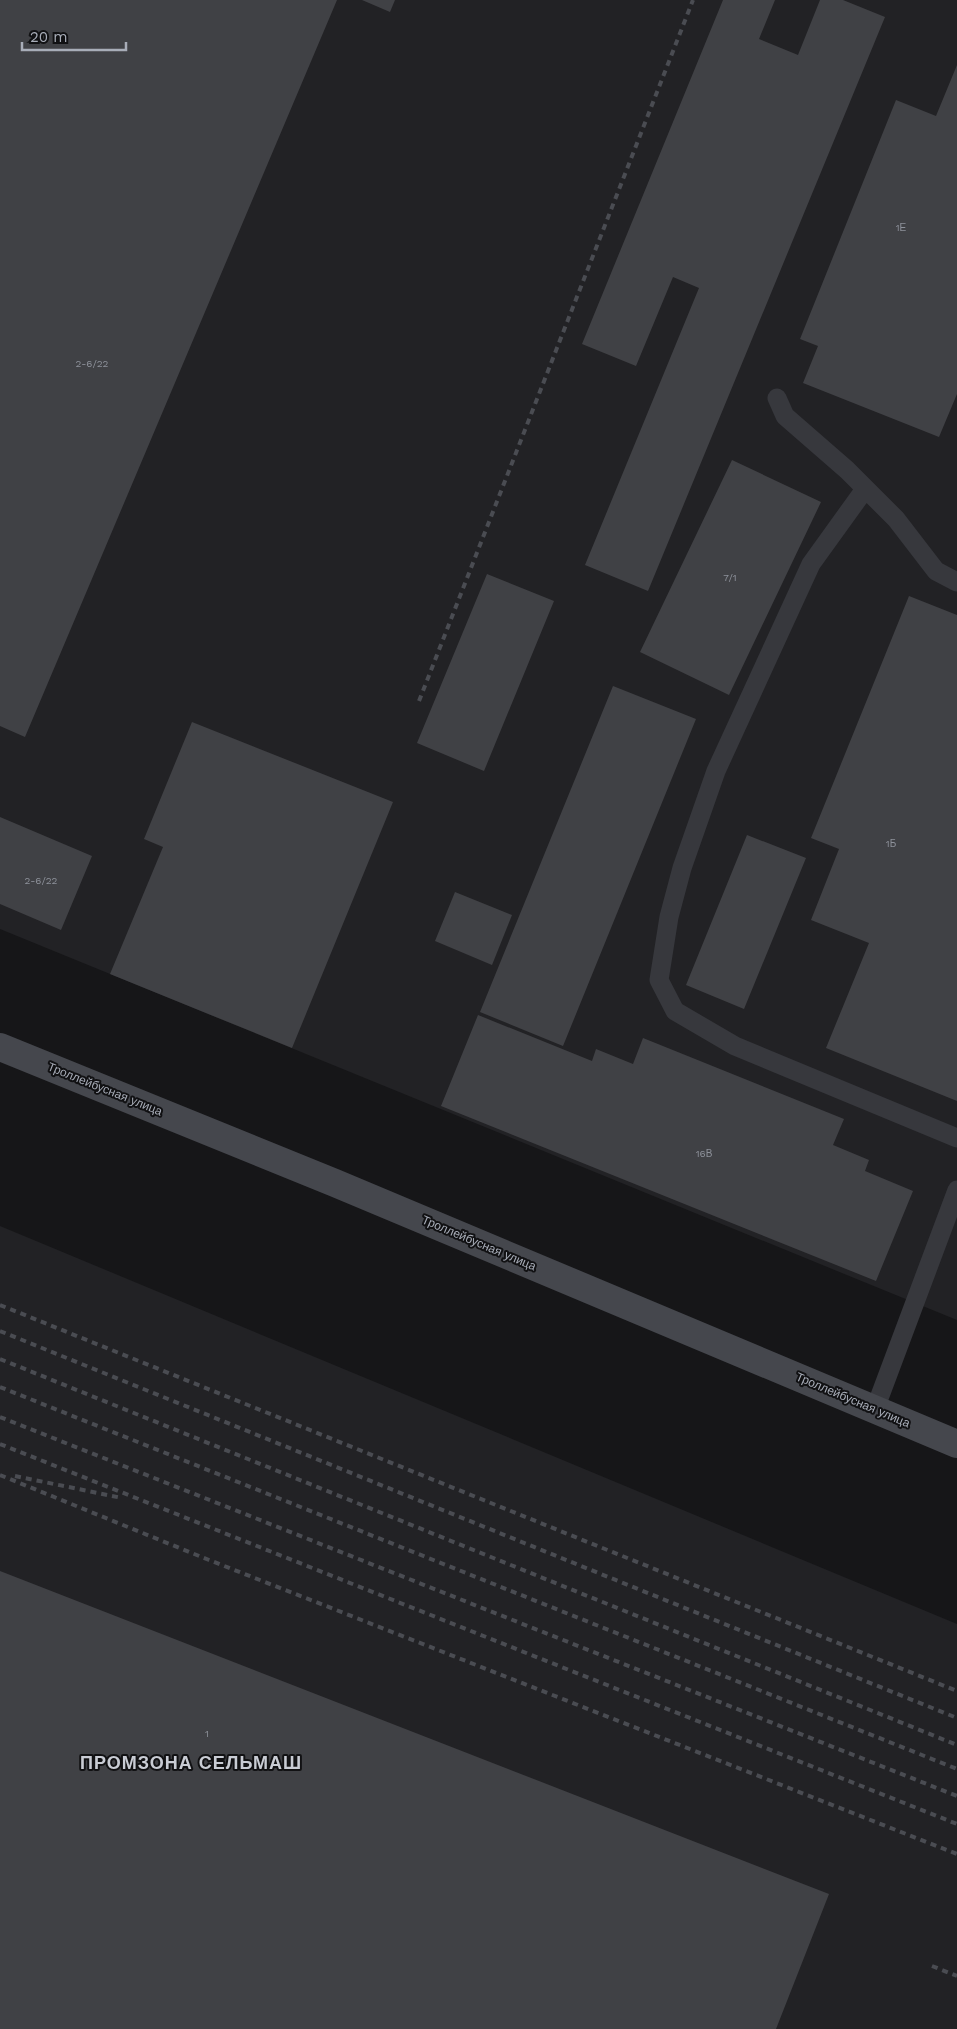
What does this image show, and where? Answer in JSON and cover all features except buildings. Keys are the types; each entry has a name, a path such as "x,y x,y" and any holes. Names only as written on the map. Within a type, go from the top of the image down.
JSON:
{"main road":[{"name":"Троллейбусная улица","path":"0,1047 335,1183 957,1444"}],"lane":[{"path":"777,398 785,416 847,470 896,519 936,572 957,582"},
{"path":"865,489 811,564 716,771 682,868 669,917 659,980 675,1011 735,1046 957,1138"},
{"path":"875,1409 957,1190"}],"shaded area":[{"path":"0,0 957,0 957,1320 0,929"},
{"path":"0,1226 957,1624 957,2029 0,2029"}],"railway":[{"path":"419,701 693,0"},
{"path":"0,1305 957,1691"},
{"path":"0,1331 957,1718"},
{"path":"0,1359 957,1745"},
{"path":"0,1387 957,1769"},
{"path":"0,1417 957,1796"},
{"path":"0,1444 957,1824"},
{"path":"0,1475 209,1560 957,1854"},
{"path":"15,1476 122,1498"},
{"path":"932,1966 957,1976"}],"district":[{"name":"ПРОМЗОНА СЕЛЬМАШ","path":"191,1763"}]}
